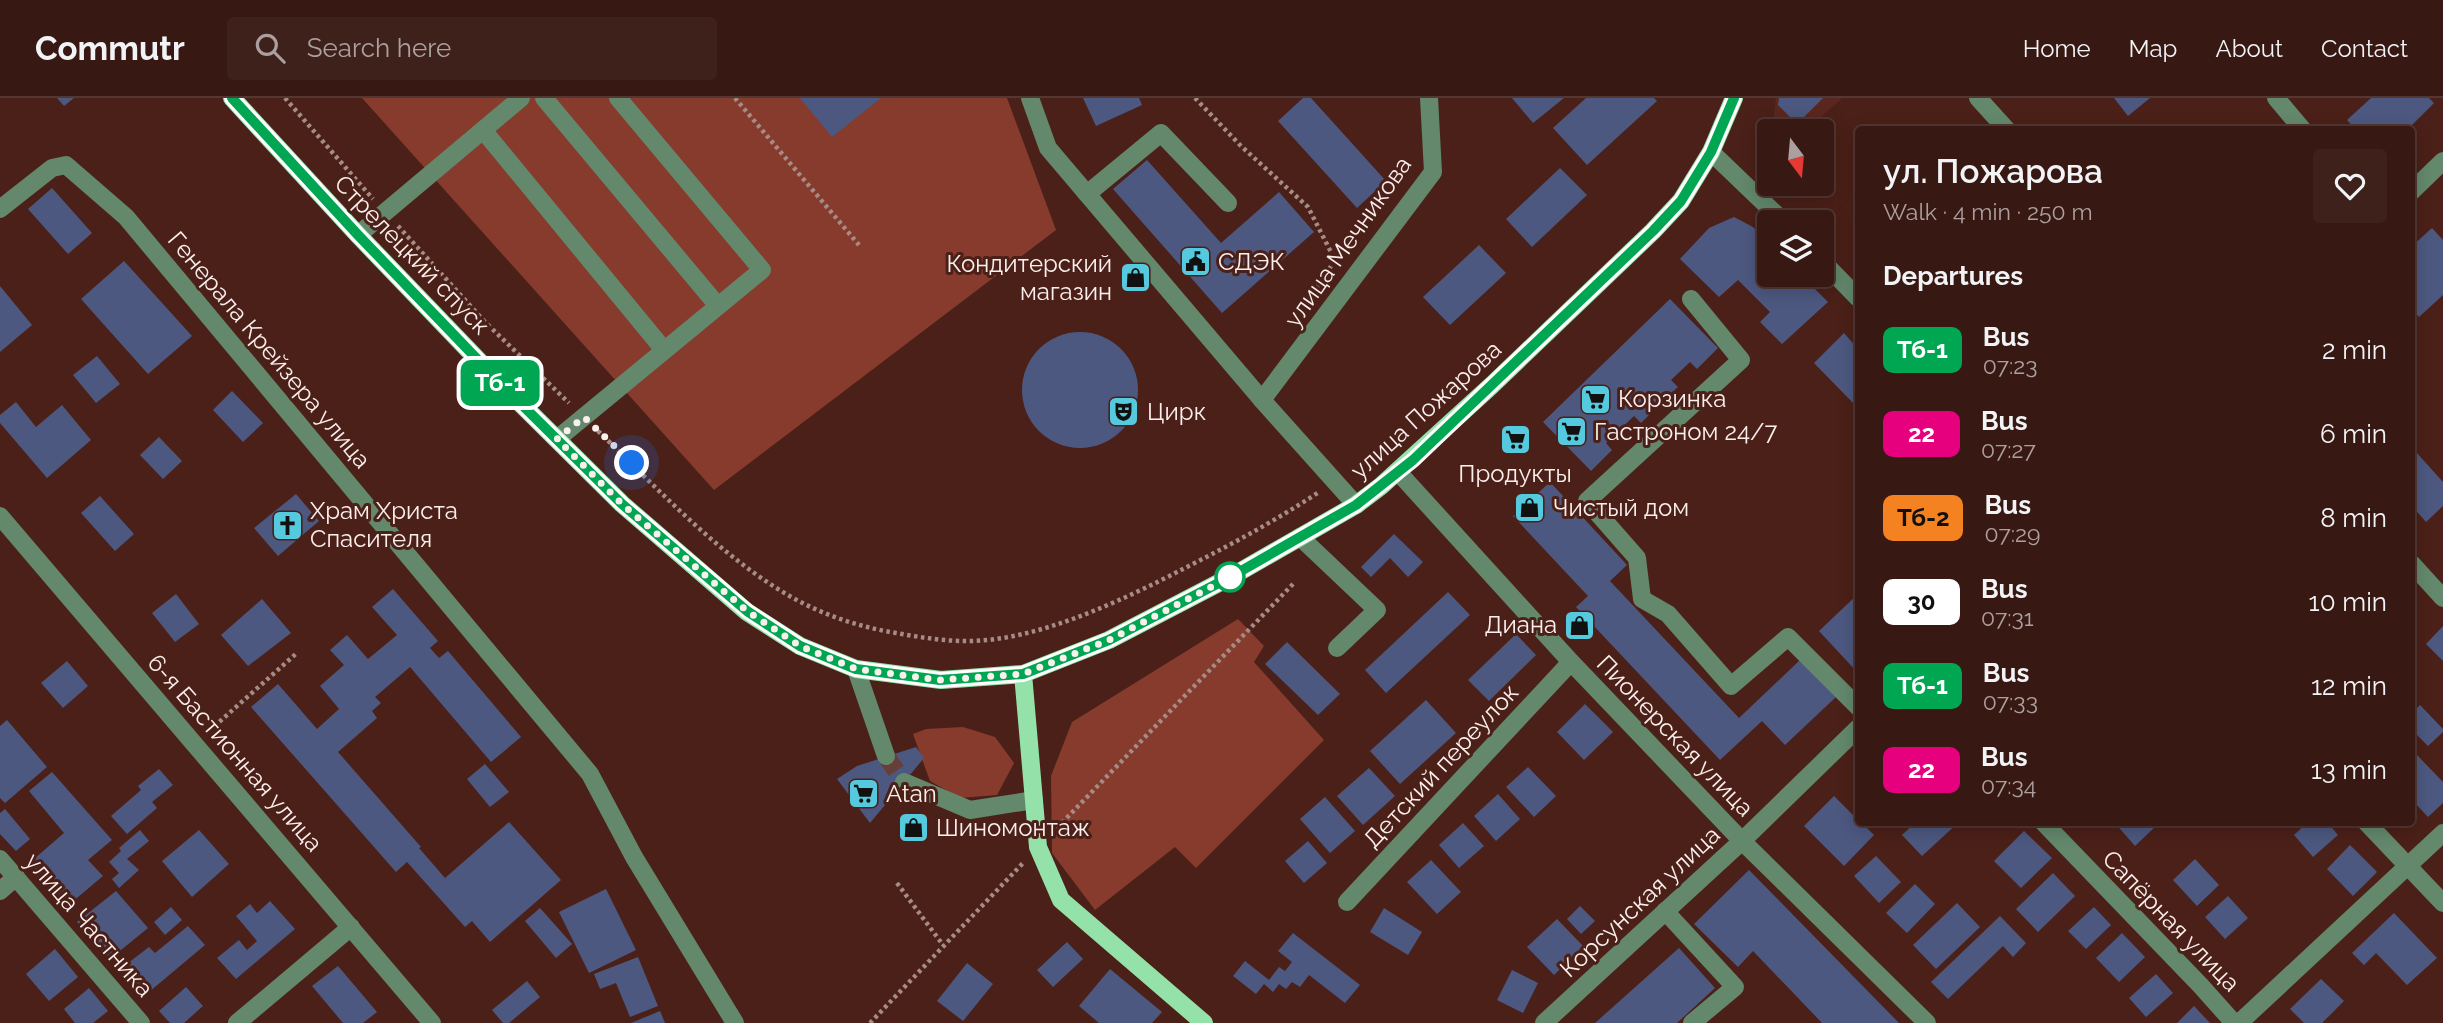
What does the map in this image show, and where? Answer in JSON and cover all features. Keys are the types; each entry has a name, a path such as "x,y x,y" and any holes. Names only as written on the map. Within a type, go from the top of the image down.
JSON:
{"main road":[{"name":"Стрелецкий спуск","path":"232,98 358,235 622,504 747,611 800,646 856,669 940,680"},
{"name":"улица Пожарова","path":"940,680 1023,674 1109,640 1234,575 1356,505 1399,473 1653,231 1681,201 1711,152 1734,98"},
{"path":"1023,674 1038,847 1061,900 1204,1023"}],"street":[{"path":"358,235 521,98"},
{"path":"544,98 719,306"},
{"path":"557,439 762,270 618,98"},
{"path":"1030,98 1048,148 1262,400 1356,505"},
{"name":"улица Мечникова","path":"1262,400 1433,172 1429,98"},
{"path":"1978,98 2003,126"},
{"path":"2276,98 2300,126"},
{"path":"483,130 664,350"},
{"path":"1087,194 1161,133 1228,203"},
{"path":"1711,152 1771,210"},
{"path":"2415,188 2443,161"},
{"name":"Генерала Крейзера улица","path":"0,209 52,168 66,165 126,217 590,774 634,857 735,1023"},
{"path":"1834,273 1855,295"},
{"path":"1691,299 1741,360 1587,501 1637,558 1642,599 1668,614 1731,687 1788,637 1855,704"},
{"name":"Пионерская улица","path":"1399,473 1571,662 1742,841 1927,1023"},
{"name":"6-я Бастионная улица","path":"0,516 432,1023"},
{"path":"1300,537 1377,610 1337,648"},
{"path":"2415,567 2443,598"},
{"name":"Детский переулок","path":"1347,902 1571,662"},
{"path":"856,669 886,756"},
{"name":"Корсунская улица","path":"1544,1023 1742,841 1855,731"},
{"path":"904,782 970,810 1034,800"},
{"name":"Сапёрная улица","path":"2047,826 2236,1023"},
{"path":"2370,826 2443,903"},
{"path":"2236,1023 2443,833"},
{"name":"улица Частника","path":"0,859 141,1023"},
{"path":"0,891 16,877"},
{"path":"1665,911 1735,987 1692,1023"},
{"path":"237,1023 351,927"}],"path":[{"path":"285,98 485,322 584,417 741,564 779,590 824,614 874,629 926,638 967,641 1009,636 1063,622 1114,603 1270,524 1334,482"},
{"path":"735,98 859,246"},
{"path":"1195,98 1241,146 1308,207 1313,216 1335,260 1308,302"},
{"path":"870,1023 943,944 1293,584"},
{"path":"196,743 298,652"},
{"path":"897,883 943,944"}],"shaded area":[{"path":"362,98 1007,98 1056,230 714,490"},
{"path":"1776,98 1842,98 1819,119 1773,119"},
{"path":"1238,619 1264,646 1254,662 1324,740 1196,868 1175,847 1095,910 1052,853 1051,776 1072,722"},
{"path":"963,727 995,737 1014,763 997,795 960,798 930,781 913,734 926,729"}],"building":[{"path":"57,98 74,98 64,106"},
{"path":"800,98 881,98 832,137"},
{"path":"1083,98 1139,98 1142,105 1096,126"},
{"path":"1303,98 1311,98 1386,181 1357,208 1278,121"},
{"path":"1512,98 1564,98 1533,123"},
{"path":"1586,98 1654,98 1657,101 1587,165 1553,128"},
{"path":"1779,98 1823,98 1802,119 1792,119 1778,105"},
{"path":"2114,98 2150,98 2128,116"},
{"path":"2371,98 2429,98 2434,103 2411,126 2352,126 2347,120"},
{"path":"1147,160 1221,243 1279,192 1314,232 1222,313 1113,189"},
{"path":"1560,168 1587,195 1532,247 1506,219"},
{"path":"52,188 92,233 68,254 28,209"},
{"path":"1734,217 1757,231 1757,287 1813,287 1828,302 1782,344 1760,322 1770,312 1738,280 1719,297 1680,259 1709,228"},
{"path":"2432,228 2443,240 2443,295 2419,317 2415,312 2415,243"},
{"path":"1479,245 1506,273 1450,325 1423,297"},
{"path":"124,261 192,336 148,374 81,299"},
{"path":"0,286 32,325 0,352"},
{"path":"1670,299 1718,348 1697,369 1690,362 1671,380 1678,387 1658,406 1652,399 1646,404 1653,411 1641,423 1634,416 1606,443 1612,450 1591,471 1543,422"},
{"path":"1080,332 1102,337 1121,349 1133,368 1138,390 1133,412 1121,431 1102,443 1080,448 1058,443 1039,431 1027,412 1022,390 1027,368 1039,349 1058,337"},
{"path":"1844,333 1855,346 1855,405 1814,363"},
{"path":"97,356 120,384 96,403 73,375"},
{"path":"232,391 263,423 243,442 213,410"},
{"path":"16,402 36,427 62,405 91,440 47,478 0,423 0,415"},
{"path":"159,437 182,461 163,479 140,455"},
{"path":"2415,453 2443,482 2443,506 2426,522 2415,509"},
{"path":"1550,482 1627,565 1610,581 1739,718 1800,660 1836,697 1785,745 1762,721 1720,760 1576,607 1588,596 1513,516"},
{"name":"Храм Христа Спасителя","path":"296,494 319,521 278,556 254,528"},
{"path":"100,496 134,534 115,551 81,513"},
{"path":"1394,534 1423,562 1408,577 1390,558 1371,577 1361,567"},
{"path":"393,589 438,641 430,648 439,658 448,651 521,737 491,762 410,667 375,697 381,703 372,711 377,718 338,752 445,878 509,822 561,880 490,942 472,921 465,927 407,862 396,872 251,707 278,684 317,729 339,709 320,686 344,665 330,650 347,635 368,659 397,635 372,607"},
{"path":"1448,592 1470,615 1386,693 1365,670"},
{"path":"176,594 199,624 175,642 152,613"},
{"path":"1855,597 1855,670 1819,631"},
{"path":"262,599 291,633 248,666 221,635"},
{"path":"2443,626 2443,661 2426,644"},
{"path":"1516,634 1536,655 1489,701 1468,680"},
{"path":"1287,642 1340,694 1318,715 1265,664"},
{"path":"67,661 88,686 63,708 41,683"},
{"path":"1426,700 1456,733 1400,784 1370,751"},
{"path":"1585,704 1613,732 1584,760 1557,732"},
{"path":"2420,705 2443,729 2428,746 2415,733 2415,710"},
{"path":"7,720 47,767 5,803 0,798 0,726"},
{"path":"916,747 924,758 870,823 837,779 857,766"},
{"path":"2415,755 2443,782 2443,803 2428,817 2415,803"},
{"path":"485,764 509,792 490,807 467,779"},
{"path":"1528,767 1556,796 1534,817 1506,787"},
{"path":"1369,768 1395,796 1363,825 1337,796"},
{"path":"159,769 173,785 152,802 157,808 127,834 111,816 141,790 138,786"},
{"path":"52,772 112,840 88,860 103,876 65,908 27,865 64,833 29,791"},
{"path":"1498,794 1520,819 1496,841 1474,816"},
{"path":"1834,796 1855,817 1855,826 1865,826 1874,835 1844,866 1804,826"},
{"path":"1325,797 1355,831 1330,853 1300,819"},
{"path":"5,809 30,839 16,851 0,834 0,813"},
{"path":"1463,823 1484,846 1459,868 1439,845"},
{"path":"1912,826 1955,826 1922,856 1902,835"},
{"path":"2118,826 2156,826 2135,846"},
{"path":"2304,826 2330,826 2338,835 2313,857 2294,835"},
{"path":"140,830 149,841 127,859 139,870 119,888 112,879 119,873 109,862 121,851 119,848"},
{"path":"199,830 229,864 192,897 162,861"},
{"path":"2024,831 2052,858 2021,888 1994,861"},
{"path":"1308,841 1327,863 1304,883 1285,861"},
{"path":"2350,845 2377,872 2353,896 2327,869"},
{"path":"1876,856 1901,882 1879,903 1854,876"},
{"path":"2195,859 2219,885 2197,906 2173,880"},
{"path":"1431,860 1461,892 1437,914 1407,882"},
{"path":"1749,870 1899,1023 1822,1023 1753,951 1738,967 1694,924"},
{"path":"2053,873 2075,896 2038,932 2016,909"},
{"path":"1915,884 1935,904 1907,933 1886,913"},
{"path":"606,889 636,950 589,973 559,912"},
{"path":"116,891 148,928 110,959 77,922"},
{"path":"2228,896 2248,918 2225,939 2205,917"},
{"path":"270,901 295,929 236,979 217,958 239,940 247,950 257,941 236,916 250,904 257,913"},
{"path":"1957,903 1980,927 1936,969 1913,945"},
{"path":"1580,906 1595,921 1581,934 1567,919"},
{"path":"171,907 182,920 165,935 154,922"},
{"path":"2094,907 2111,925 2086,949 2068,931"},
{"path":"540,908 572,944 556,958 525,921"},
{"path":"1384,908 1422,932 1408,955 1370,932"},
{"path":"2394,913 2437,958 2407,985 2376,953 2364,965 2352,953"},
{"path":"2000,916 2026,943 2013,957 2003,946 1948,999 1931,982"},
{"path":"1557,919 1583,946 1554,975 1527,947"},
{"path":"188,926 205,945 143,997 119,970 149,947 155,953"},
{"path":"1293,933 1360,985 1345,1003 1309,975 1300,987 1292,982 1286,989 1279,984 1273,992 1264,984 1256,994 1233,976 1245,961 1269,980 1279,967 1285,971 1292,962 1278,951"},
{"path":"2122,933 2145,957 2119,982 2096,958"},
{"path":"1067,942 1083,959 1053,987 1037,970"},
{"path":"1679,948 1715,988 1677,1023 1595,1023"},
{"path":"55,949 78,977 49,1001 26,974"},
{"path":"638,957 658,1006 630,1017 616,983 600,989 594,974"},
{"path":"967,963 993,984 963,1021 937,1001"},
{"path":"338,966 377,1012 363,1023 343,1023 312,986"},
{"path":"1110,969 1162,1012 1152,1023 1099,1023 1079,1006"},
{"path":"1512,970 1538,983 1523,1013 1497,1000"},
{"path":"2156,974 2173,993 2146,1017 2129,998"},
{"path":"2321,979 2344,1001 2322,1023 2304,1023 2290,1009"},
{"path":"527,981 540,997 509,1023 503,1023 492,1010"},
{"path":"186,987 203,1006 184,1023 170,1023 159,1011"},
{"path":"89,988 108,1011 93,1023 75,1023 64,1009"},
{"path":"2194,1006 2210,1023 2177,1023"},
{"path":"660,1011 665,1023 631,1023"}],"tunnel":[{"path":"886,756 904,782"}],"bus line":[{"name":"Тб-1","path":"232,98 358,235 503,386 622,504 747,611 800,646 856,669 940,680 1023,674 1109,640 1234,575 1356,505 1399,473 1653,231 1681,201 1711,152 1734,98"}],"place":[{"name":"СДЭК","path":"1195,262"},
{"name":"Кондитерский магазин","path":"1135,278"},
{"name":"Корзинка","path":"1595,399"},
{"name":"Цирк","path":"1124,412"},
{"name":"Гастроном 24/7","path":"1571,432"},
{"name":"Продукты","path":"1515,440"},
{"name":"Чистый дом","path":"1530,508"},
{"name":"Храм Христа Спасителя","path":"287,525"},
{"name":"Диана","path":"1580,625"},
{"name":"Atan","path":"863,794"},
{"name":"Шиномонтаж","path":"913,828"}],"route":[{"path":"632,463 584,417 557,439 622,504 747,611 800,646 856,669 940,680 1023,674 1109,640 1234,575 1230,577"}]}
